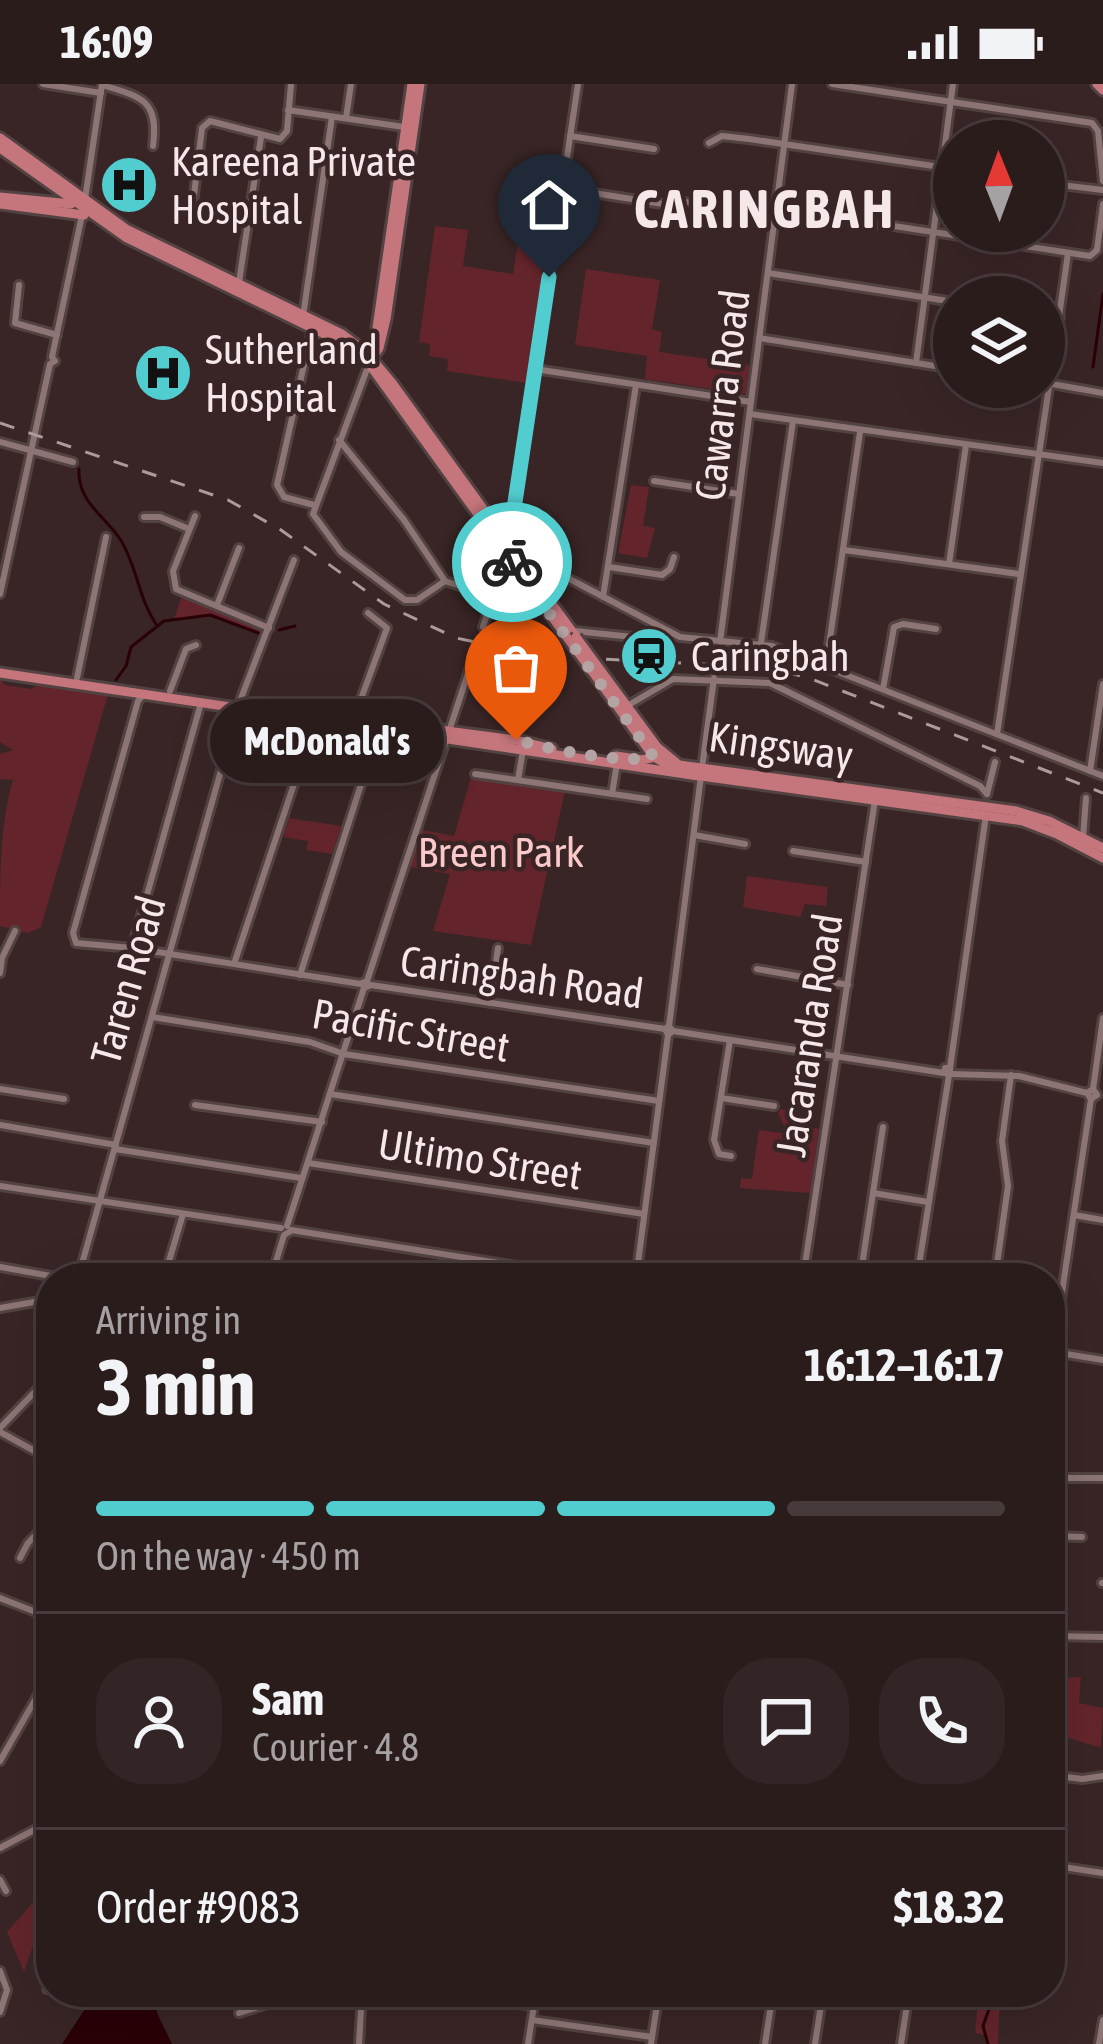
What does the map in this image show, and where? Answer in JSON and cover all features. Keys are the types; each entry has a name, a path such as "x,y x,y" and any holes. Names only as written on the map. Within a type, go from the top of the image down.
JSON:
{"main road":[{"path":"370,361 379,349 416,84"},
{"path":"0,138 82,207"},
{"path":"0,148 82,207"},
{"path":"35,200 50,195 49,184"},
{"name":"Kingsway","path":"0,200 82,207"},
{"name":"Kingsway","path":"0,200 82,207 314,324 370,361 571,634"},
{"path":"328,326 365,340 383,318"},
{"path":"383,318 383,359 392,383"},
{"name":"Kingsway","path":"314,324 328,326 392,383 659,757 701,773 1041,818 1103,848"},
{"path":"0,669 381,724 524,750 617,760 659,757"},
{"path":"76,681 138,695 169,693 353,720"},
{"path":"447,735 502,739 642,767 701,773"},
{"path":"502,739 524,750"},
{"path":"642,767 659,757"},
{"name":"Kingsway","path":"986,811 1041,827 1103,858"}],"street":[{"path":"44,84 102,87 139,97 155,115 153,146"},
{"path":"249,214 193,203 202,128 210,121 261,137 284,137 291,84"},
{"path":"346,118 351,84"},
{"path":"483,627 508,550 578,84"},
{"name":"Cawarra Road","path":"720,642 792,84"},
{"path":"832,84 1095,125 1103,181"},
{"path":"948,120 952,84"},
{"path":"0,594 82,207 102,87"},
{"path":"288,110 410,128"},
{"path":"302,319 332,117"},
{"path":"570,136 654,149"},
{"path":"709,142 722,136 933,166"},
{"path":"237,289 261,137"},
{"path":"1065,185 1103,190"},
{"path":"562,188 663,204 746,197 933,232 916,362"},
{"path":"1062,252 1094,254 1103,204"},
{"path":"1065,277 1068,253"},
{"path":"768,273 933,298"},
{"path":"19,285 15,323 56,334"},
{"path":"314,324 277,489 313,510 340,552 405,600 417,600 445,580"},
{"path":"759,338 933,365"},
{"path":"313,510 370,361"},
{"path":"536,369 751,402"},
{"path":"603,597 636,385"},
{"path":"1065,386 1103,393"},
{"path":"997,734 1044,408"},
{"path":"749,414 1103,463"},
{"path":"761,643 793,421"},
{"path":"826,666 861,430"},
{"path":"339,440 445,580 481,593"},
{"path":"0,442 73,462"},
{"path":"949,564 966,445"},
{"path":"654,482 739,494"},
{"path":"195,516 172,571 173,584 180,592 269,628"},
{"path":"144,517 160,517 189,530"},
{"path":"76,681 106,537"},
{"path":"217,605 238,548"},
{"path":"844,550 1021,574"},
{"path":"609,567 662,575 674,557"},
{"name":"Taren Road","path":"82,1263 240,704 294,560"},
{"path":"526,568 539,563 687,639 761,643 1103,776"},
{"path":"353,720 387,628 368,613"},
{"path":"883,688 894,627 936,629"},
{"path":"571,634 652,639 662,628"},
{"path":"169,693 186,649 196,645"},
{"path":"276,1263 475,652"},
{"path":"637,1263 714,678"},
{"path":"624,709 662,682 760,681 980,786 987,794"},
{"path":"1090,771 1103,684"},
{"name":"Caringbah Road","path":"138,695 73,933 76,943 932,1070 1011,1075 1094,1094"},
{"path":"132,948 201,701"},
{"path":"234,964 316,718"},
{"path":"300,975 381,724"},
{"path":"518,780 524,750"},
{"path":"612,794 617,760"},
{"path":"919,1263 994,762"},
{"path":"475,774 646,799"},
{"name":"Jacaranda Road","path":"805,1263 875,796"},
{"path":"1083,838 1086,798"},
{"path":"694,836 745,844"},
{"path":"793,851 866,862"},
{"path":"0,973 15,931"},
{"path":"490,1003 498,948"},
{"path":"758,969 848,985"},
{"name":"Pacific Street","path":"152,1017 310,1042 344,1054 659,1101"},
{"path":"1065,1271 1103,1018"},
{"path":"730,1040 715,1146 722,1156 731,1156"},
{"path":"997,1263 1008,1183 1002,1138 1011,1075"},
{"path":"0,1089 64,1099"},
{"path":"330,1094 654,1143"},
{"path":"721,1098 774,1106"},
{"path":"195,1105 322,1121"},
{"path":"0,1125 303,1178"},
{"path":"863,1259 883,1127"},
{"name":"Ultimo Street","path":"308,1163 644,1214"},
{"path":"0,1186 497,1263"},
{"path":"873,1193 928,1202"},
{"path":"168,1263 183,1214"},
{"path":"1074,1215 1103,1220"},
{"path":"0,1267 36,1273"},
{"path":"0,1308 36,1302"},
{"path":"1065,1354 1103,1360"},
{"path":"36,1391 0,1430 36,1451"},
{"path":"1065,1478 1103,1478"},
{"path":"20,1558 36,1535"},
{"path":"1065,1536 1082,1537"},
{"path":"0,1598 36,1612"},
{"path":"1065,1636 1103,1636"},
{"path":"0,1761 36,1698"},
{"path":"1065,1776 1103,1776"},
{"path":"0,1848 36,1829"},
{"path":"1065,1867 1103,1873"},
{"path":"0,1880 6,1891"},
{"path":"0,1971 7,1990 0,2012"},
{"path":"239,2013 258,2007"},
{"path":"359,2044 361,2007"},
{"path":"528,2044 534,2007"},
{"path":"532,2020 652,2041 657,2007"},
{"path":"765,2044 771,2007"},
{"path":"815,2044 821,2007"},
{"path":"901,2044 907,2007"},
{"path":"1099,2044 1103,2020"}],"green space":[{"path":"521,225 548,229 527,383 447,371 448,359 429,356 430,344 419,342 435,226 468,230 463,266 513,274"},
{"path":"586,269 660,280 652,329 662,332 659,352 749,365 746,394 645,379 647,356 575,345"},
{"path":"631,485 649,487 643,526 655,528 647,558 618,553"},
{"path":"183,593 264,626 261,634 210,615 174,619"},
{"path":"0,679 5,685 32,689 40,683 108,694 41,927 28,933 0,926 3,833 13,780 0,779 0,754 13,750 0,742"},
{"name":"Breen Park","path":"472,774 565,791 531,945 433,931 450,874 410,867 422,830 454,836"},
{"path":"289,818 341,826 332,854 306,850 308,841 283,837"},
{"path":"747,876 828,887 826,906 805,904 800,917 743,907"},
{"path":"781,1109 797,1112 796,1124 819,1129 810,1193 740,1188 741,1178 752,1179 759,1130 788,1134 778,1113"},
{"path":"1081,1677 1079,1703 1103,1708 1101,1748 1065,1737 1065,1678"},
{"path":"36,1899 36,1941 24,1972 7,1932"},
{"path":"978,2007 999,2007 998,2044 986,2044 984,2035 975,2033"}],"shaded area":[{"path":"158,2007 172,2044 62,2044 85,2009"}],"waterway":[{"path":"1093,367 1103,294"},
{"path":"79,469 83,491 122,542 156,624"},
{"path":"116,680 131,647 164,621 210,615 261,634"},
{"path":"279,630 295,626"},
{"path":"988,2044 983,2026 990,2007"}],"railway":[{"path":"0,423 228,500 281,530 384,604 456,638 543,656 739,666 804,676 1103,793"}],"way so far":[{"path":"512,562 653,756 640,760 516,740"}],"place":[{"name":"Kareena Private Hospital","path":"129,185"},
{"name":"Sutherland Hospital","path":"163,373"},
{"name":"Caringbah","path":"649,656"},
{"name":"McDonald's","path":"516,740"}],"district":[{"name":"CARINGBAH","path":"765,209"}],"route":[{"path":"512,562 507,555 549,277"}]}
